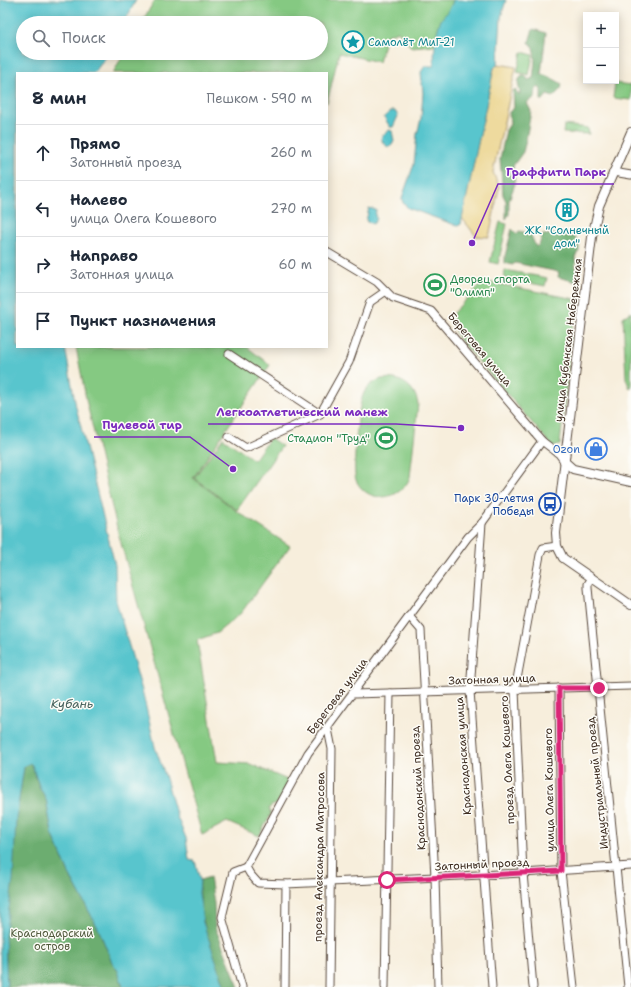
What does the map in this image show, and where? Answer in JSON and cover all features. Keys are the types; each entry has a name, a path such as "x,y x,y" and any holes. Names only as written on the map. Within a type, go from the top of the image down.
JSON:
{"main road":[{"name":"улица Кубанская Набережная","path":"557,546 556,533 564,461 592,237 599,206 631,132"},
{"path":"564,461 573,469 631,482"},
{"path":"557,546 563,558 631,605"}],"street":[{"path":"613,172 631,175"},
{"name":"Береговая улица","path":"328,253 376,282 393,298 431,311 437,316 542,441 560,454 564,461"},
{"path":"229,437 246,448 320,414 349,362 370,302 386,291"},
{"path":"229,354 320,414"},
{"name":"Береговая улица","path":"242,987 222,917 233,872 246,867 308,753 354,694 409,616 468,537 482,523 542,441"},
{"name":"Краснодонская улица","path":"482,523 470,691 482,875 492,987"},
{"name":"проезд Олега Кошевого","path":"533,987 523,873 514,690 540,555 543,548 557,546"},
{"name":"Индустриальный проезд","path":"592,578 588,584 588,588 628,987"},
{"name":"Краснодонский проезд","path":"409,616 421,630 434,877 438,987"},
{"name":"Затонная улица","path":"354,694 631,686"},
{"name":"улица Олега Кошевого","path":"559,688 561,871 574,987"},
{"path":"385,987 390,693"},
{"name":"проезд Александра Матросова","path":"328,728 332,748 329,987"},
{"name":"Затонный проезд","path":"246,867 254,881 258,883 286,884 523,873 631,866"},
{"path":"285,987 286,884"}],"green space":[{"path":"155,0 453,0 452,7 441,20 434,45 411,47 398,31 386,36 379,62 339,53 328,99 328,72 114,72 120,60 328,60 328,16 145,16"},
{"path":"533,29 546,33 541,74 562,84 561,89 553,97 547,95 543,100 541,100 541,90 539,87 536,89 535,97 527,103 531,111 526,140 523,152 513,166 515,184 509,200 509,214 506,219 506,201 503,195 500,159 506,130 510,124 509,112 514,108 513,91 515,89 518,94 520,94 518,82 522,76 526,76 528,80 533,78 535,64 534,50 529,42"},
{"path":"522,52 533,55 529,75 517,72"},
{"path":"615,84 631,85 631,100 613,98"},
{"path":"564,125 588,128 589,134 563,133"},
{"path":"500,222 507,224 498,264 490,262"},
{"path":"512,229 517,234 519,231 527,233 529,231 536,247 540,243 542,235 556,234 575,237 579,243 579,251 575,257 577,282 558,277 559,272 515,263 513,265 505,263 505,256"},
{"path":"505,270 547,278 545,286 504,278"},
{"path":"484,281 575,299 560,445 553,447 457,336 453,324 453,313"},
{"path":"631,312 631,388 629,387 626,378 623,317"},
{"path":"76,348 248,348 270,365 193,478 238,512 290,546 241,613 217,633 197,640 217,762 250,764 290,781 277,804 271,806 269,809 271,814 259,836 227,822 202,835 119,536 87,404"},
{"name":"Стадион \"Труд\"","path":"381,379 394,379 405,383 410,387 418,404 410,477 406,485 400,491 384,497 368,493 361,488 356,480 355,474 356,438 361,401 364,392 368,387"},
{"path":"223,438 254,460 270,438 282,446 237,510 194,478"},
{"name":"Краснодарский остров","path":"30,763 46,799 52,833 70,876 98,928 112,962 118,971 123,987 7,987 5,936 16,819 24,767"},
{"path":"210,877 214,903 215,927 239,987 225,987 203,921 200,880"}],"sand":[{"path":"498,64 516,67 493,172 499,187 489,237 476,236 462,218 494,68"}],"water":[{"name":"Кубань","path":"0,0 136,0 128,16 16,16 16,60 104,60 95,72 16,72 16,348 65,348 76,407 115,565 116,601 143,694 155,747 177,817 186,838 189,860 195,861 200,880 199,893 203,922 225,987 123,987 118,971 112,962 98,928 70,876 52,833 46,799 30,763 24,767 16,819 13,881 5,936 7,987 0,987"},
{"path":"453,0 506,0 501,17 498,64 494,68 461,224 458,226 408,208 403,203 402,198 414,164 417,134 421,119 423,93 421,72 425,66 434,66 435,44 438,27"},
{"path":"391,111 395,111 398,116 393,127 390,127 384,117"},
{"path":"389,130 392,131 394,141 392,145 388,147 383,143 381,137"},
{"path":"369,208 376,210 375,216 377,219 373,224 366,221"}],"place":[{"name":"Самолёт МиГ-21","path":"353,42"},
{"name":"ЖК \"Солнечный дом\"","path":"567,210"},
{"name":"Граффити Парк","path":"472,243"},
{"name":"Дворец спорта \"Олимп\"","path":"435,285"},
{"name":"Легкоатлетический манеж","path":"461,428"},
{"name":"Стадион \"Труд\"","path":"386,438"},
{"name":"Ozon","path":"596,449"},
{"name":"Пулевой тир","path":"233,469"},
{"name":"Парк 30-летия Победы","path":"550,504"}],"route":[{"path":"387,880 561,871 559,688 599,688"}]}
